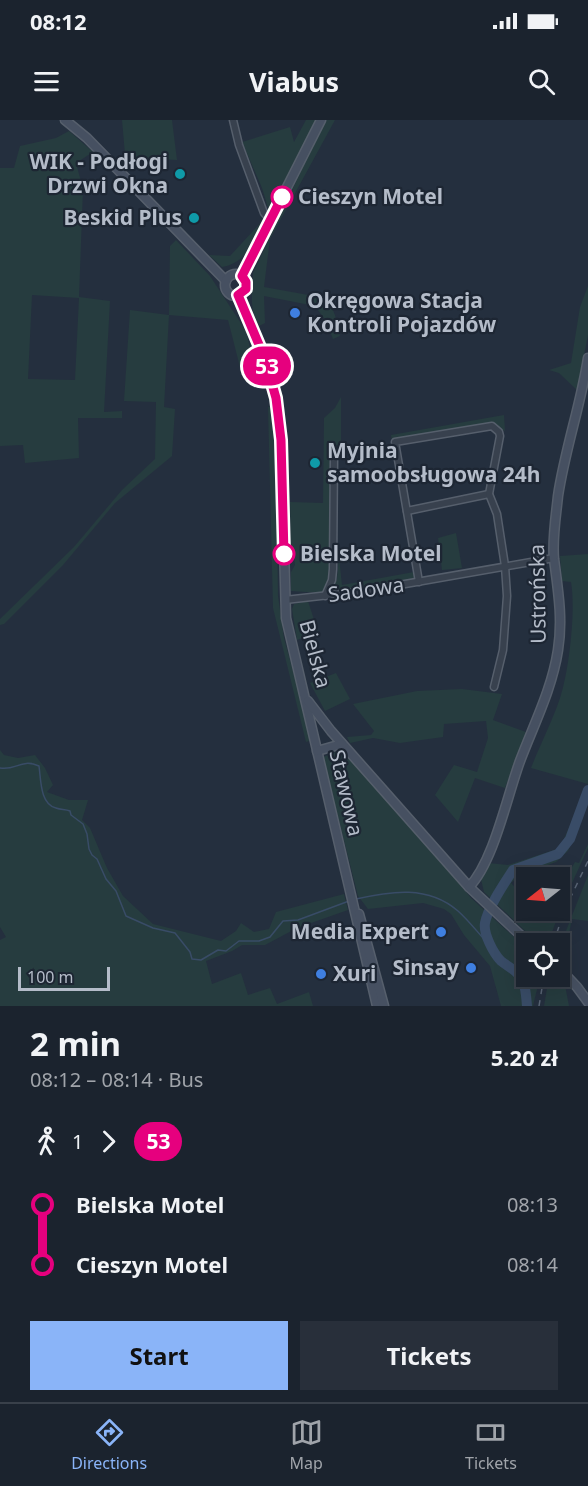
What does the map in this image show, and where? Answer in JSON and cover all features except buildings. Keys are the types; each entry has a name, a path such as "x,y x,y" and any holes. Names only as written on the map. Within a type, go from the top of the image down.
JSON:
{"street":[{"path":"65,120 87,138 226,281 227,290 231,294 238,295 244,292 247,285 242,276 233,274 226,281"},
{"path":"233,120 239,145 264,213 271,220"},
{"path":"242,276 321,120"},
{"name":"Bielska","path":"238,295 265,359 279,413 285,600 289,637 306,699 342,744 469,887 518,933"},
{"name":"Ustrońska","path":"469,887 478,875 498,829 519,763 550,685 558,649 561,612 554,558 558,495 586,382 588,358"},
{"path":"419,582 395,442 492,426 500,436 489,494 497,514 505,566 506,625 494,687"},
{"path":"325,596 332,580 333,569 334,456"},
{"path":"407,511 489,494"},
{"name":"Sadowa","path":"285,600 419,582 554,558"},
{"name":"Stawowa","path":"306,699 354,906"},
{"path":"317,751 342,744"},
{"path":"354,906 377,1006"},
{"path":"354,906 364,926 384,1006"},
{"path":"363,946 373,964"},
{"path":"570,979 588,1002"}],"green space":[{"path":"122,120 172,120 177,160 137,158 126,166"},
{"path":"306,120 316,120 270,214 262,188 242,142 290,127 294,142"},
{"path":"325,120 335,120 270,239 264,287 325,298 337,320 340,336 333,339 326,321 315,306 264,296 265,323 259,326 252,300 253,273"},
{"path":"69,131 93,152 76,163 83,189 79,297 110,301 104,412 122,411 122,418 78,418 79,458 25,463 23,445 0,446 0,168 14,168 20,146 56,138","holes":["32,295 79,298 75,380 28,379"]},
{"path":"264,219 267,223 249,251 237,261 222,267 209,255 230,256"},
{"path":"176,240 210,276 246,331 255,369 241,371 228,320 169,315 170,246"},
{"path":"588,286 588,335 577,390 559,373 549,370 571,363 580,307"},
{"path":"130,310 169,315 164,407 175,409 172,456 115,503 63,565 4,624 0,625 0,619 74,547 122,490 155,459 156,402 124,401"},
{"path":"341,397 341,444 332,447 330,568 327,585 322,593 291,591 291,572 295,565 291,547 290,502 323,503 324,418 335,408"},
{"path":"273,406 278,596 284,638 312,740 306,742 273,608 268,407"},
{"path":"504,415 505,431 490,424 392,441 391,435"},
{"path":"456,533 462,568 442,570 438,538"},
{"path":"588,554 588,784 531,768 560,698 569,657 572,624 571,582 562,581 560,556"},
{"path":"339,557 342,585 414,572 416,580 330,593 337,579"},
{"path":"308,601 318,632 297,640 292,609 294,604"},
{"path":"336,673 350,699 325,711 310,683"},
{"path":"462,689 502,694 493,720 526,732 505,788 475,778 458,822 435,795 454,765 477,772 488,738 486,721 444,724 443,737 400,743 373,738 350,743 347,737 371,735 374,731 353,704 417,691"},
{"path":"0,750 4,755 18,758 35,755 45,768 53,785 47,792 69,800 88,800 82,820 90,828 107,868 123,896 153,924 221,941 236,931 241,923 254,932 269,929 276,912 344,894 348,910 297,928 265,945 242,945 206,961 212,984 241,973 248,995 270,988 277,1004 309,992 313,1006 0,1006 0,940 6,937 0,927"},
{"path":"336,752 346,755 435,854 471,898 516,939 516,987 538,987 533,1006 501,1006 490,966 464,935 451,914 444,909 423,903 368,909 358,896 323,757"},
{"path":"588,784 588,804 568,851 556,862 542,867 516,867 516,879 511,883 516,888 516,921 556,921 552,933 527,933 484,892 481,879 488,863 508,865 557,849 563,841"},
{"path":"588,844 570,887 570,871 575,862 579,863"},
{"path":"588,875 588,921 572,919 569,933 565,933"},
{"path":"547,987 565,987 569,1006 544,1006"}],"waterway":[{"path":"0,768 28,763 39,766 44,797 51,806 70,811 71,815 83,824 89,849 97,859 106,879 116,891 126,916 153,928 175,933 190,952 192,959 201,960 218,950 226,951 239,941 259,941 270,937 283,921 298,920 349,901"},
{"path":"527,1006 523,982 519,975 495,954 486,933 485,923 489,910 513,870 558,854 570,839 588,790"},
{"path":"356,899 396,892 434,897 458,911 483,938 489,940"}],"railway":[{"path":"557,933 565,909 588,861"},
{"path":"539,1006 542,987"}],"bus line":[{"name":"53","path":"282,197 242,276 247,285 246,289 238,295 265,359 279,413 284,554"}],"place":[{"name":"WIK - Podłogi Drzwi Okna","path":"180,174"},
{"name":"Cieszyn Motel","path":"282,197"},
{"name":"Beskid Plus","path":"194,218"},
{"name":"Okręgowa Stacja Kontroli Pojazdów","path":"295,313"},
{"name":"Myjnia samoobsługowa 24h","path":"315,463"},
{"name":"Bielska Motel","path":"284,554"},
{"name":"Media Expert","path":"441,932"},
{"name":"Sinsay","path":"471,968"},
{"name":"Xuri","path":"321,974"}]}
